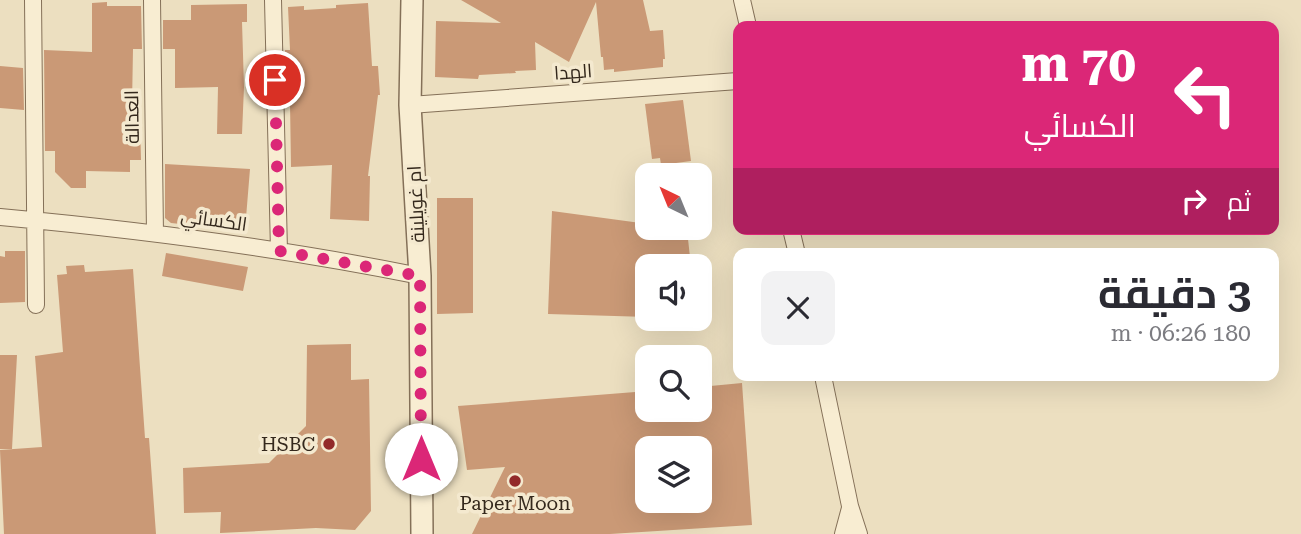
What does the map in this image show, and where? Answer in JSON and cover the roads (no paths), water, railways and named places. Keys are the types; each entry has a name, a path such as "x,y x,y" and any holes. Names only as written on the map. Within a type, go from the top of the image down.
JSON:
{"street":[{"path":"33,0 36,305"},
{"name":"العدالة","path":"152,0 155,233"},
{"path":"273,0 279,251"},
{"name":"ام غويلينة","path":"412,0 410,105 420,276 422,534"},
{"path":"742,0 747,21"},
{"name":"الهدا","path":"410,105 733,81"},
{"name":"الكسائي","path":"0,217 155,233 420,276"},
{"path":"824,381 850,506 859,534"},
{"path":"844,534 850,506"}],"place":[{"name":"HSBC","path":"329,444"},
{"name":"Paper Moon","path":"515,481"}]}
